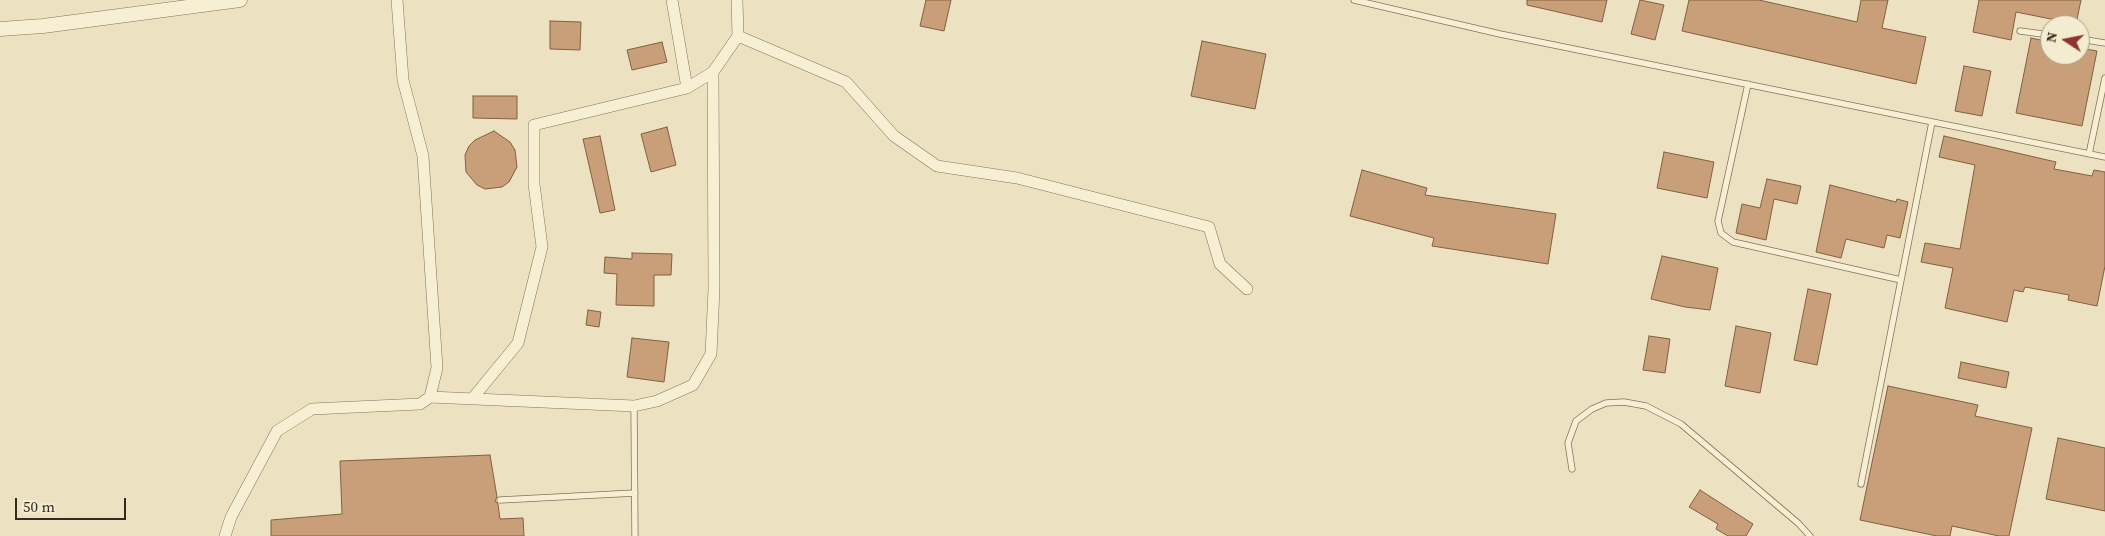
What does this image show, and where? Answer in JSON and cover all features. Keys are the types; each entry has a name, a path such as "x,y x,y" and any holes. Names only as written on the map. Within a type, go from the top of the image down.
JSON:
{"street":[{"path":"0,29 43,26 240,0"},
{"path":"397,0 403,80 423,156 437,368 430,397"},
{"path":"672,0 687,88"},
{"path":"472,398 518,343 542,247 534,184 534,125 687,88 712,72 738,36 737,0"},
{"path":"738,36 846,82 894,136 937,166 1018,178 1209,227 1220,264 1247,289"},
{"path":"225,536 231,517 277,431 312,409 420,404 430,397 634,406 657,401 693,385 711,354 714,290 712,72"}],"lane":[{"path":"1354,0 1500,34 2105,157"},
{"path":"2020,32 2040,34"},
{"path":"2090,40 2105,42"},
{"path":"2089,154 2105,78"},
{"path":"1748,84 1718,221 1721,233 1733,242 1901,280"},
{"path":"1861,484 1932,122"},
{"path":"1572,469 1568,443 1576,421 1592,409 1606,403 1624,402 1646,406 1681,424 1798,523 1810,536"},
{"path":"634,406 635,536"},
{"path":"500,500 635,493"}],"building":[{"path":"926,0 951,0 944,31 920,26"},
{"path":"1527,0 1607,0 1602,22 1527,5"},
{"path":"1640,0 1664,5 1655,40 1631,34"},
{"path":"1689,0 1759,0 1857,22 1861,0 1888,0 1882,28 1926,37 1916,84 1682,31"},
{"path":"1979,0 2081,0 2078,15 2040,15 2040,17 2016,12 2011,40 1973,32"},
{"path":"550,21 581,22 580,50 550,49"},
{"path":"2031,38 2040,40 2040,65 2090,65 2090,50 2097,51 2082,126 2016,113"},
{"path":"1202,41 1266,54 1255,109 1191,96"},
{"path":"662,42 667,62 632,70 627,50"},
{"path":"1964,66 1991,71 1982,116 1955,111"},
{"path":"473,96 517,96 517,119 473,118"},
{"path":"667,127 676,165 651,172 641,134"},
{"path":"494,131 510,142 515,150 517,167 509,182 502,187 485,189 477,185 466,172 465,155 469,146 475,140"},
{"path":"600,136 615,210 600,213 583,139"},
{"path":"1944,136 2056,162 2054,169 2092,176 2094,170 2105,172 2105,266 2097,306 2068,300 2069,295 2025,287 2023,292 2014,290 2007,322 1945,308 1953,268 1921,262 1925,243 1960,249 1975,165 1939,157"},
{"path":"1664,152 1714,162 1707,198 1657,188"},
{"path":"1362,170 1427,188 1425,195 1556,214 1548,264 1432,246 1434,238 1350,216"},
{"path":"1767,179 1801,186 1797,204 1774,199 1766,240 1736,233 1742,204 1760,208"},
{"path":"1830,185 1896,202 1897,199 1908,202 1900,238 1887,235 1884,248 1846,239 1841,258 1816,252"},
{"path":"632,253 672,254 671,275 654,275 654,306 616,305 617,274 604,273 605,257 632,259"},
{"path":"1662,256 1718,268 1710,310 1685,307 1651,299"},
{"path":"1808,289 1831,294 1817,365 1794,360"},
{"path":"588,310 601,312 599,327 586,325"},
{"path":"1736,326 1771,333 1760,393 1725,386"},
{"path":"1649,336 1670,339 1665,373 1643,370"},
{"path":"632,338 669,342 664,382 627,377"},
{"path":"1961,362 2009,372 2006,388 1958,378"},
{"path":"1888,386 1978,405 1975,416 2032,428 2009,536 1999,536 1952,526 1950,536 1937,536 1860,520"},
{"path":"2058,438 2105,448 2105,511 2046,499"},
{"path":"490,455 497,497 495,501 498,504 500,519 523,518 524,536 271,536 271,520 342,514 340,461"},
{"path":"1700,490 1753,524 1746,536 1728,536 1716,529 1718,524 1689,507"}]}
